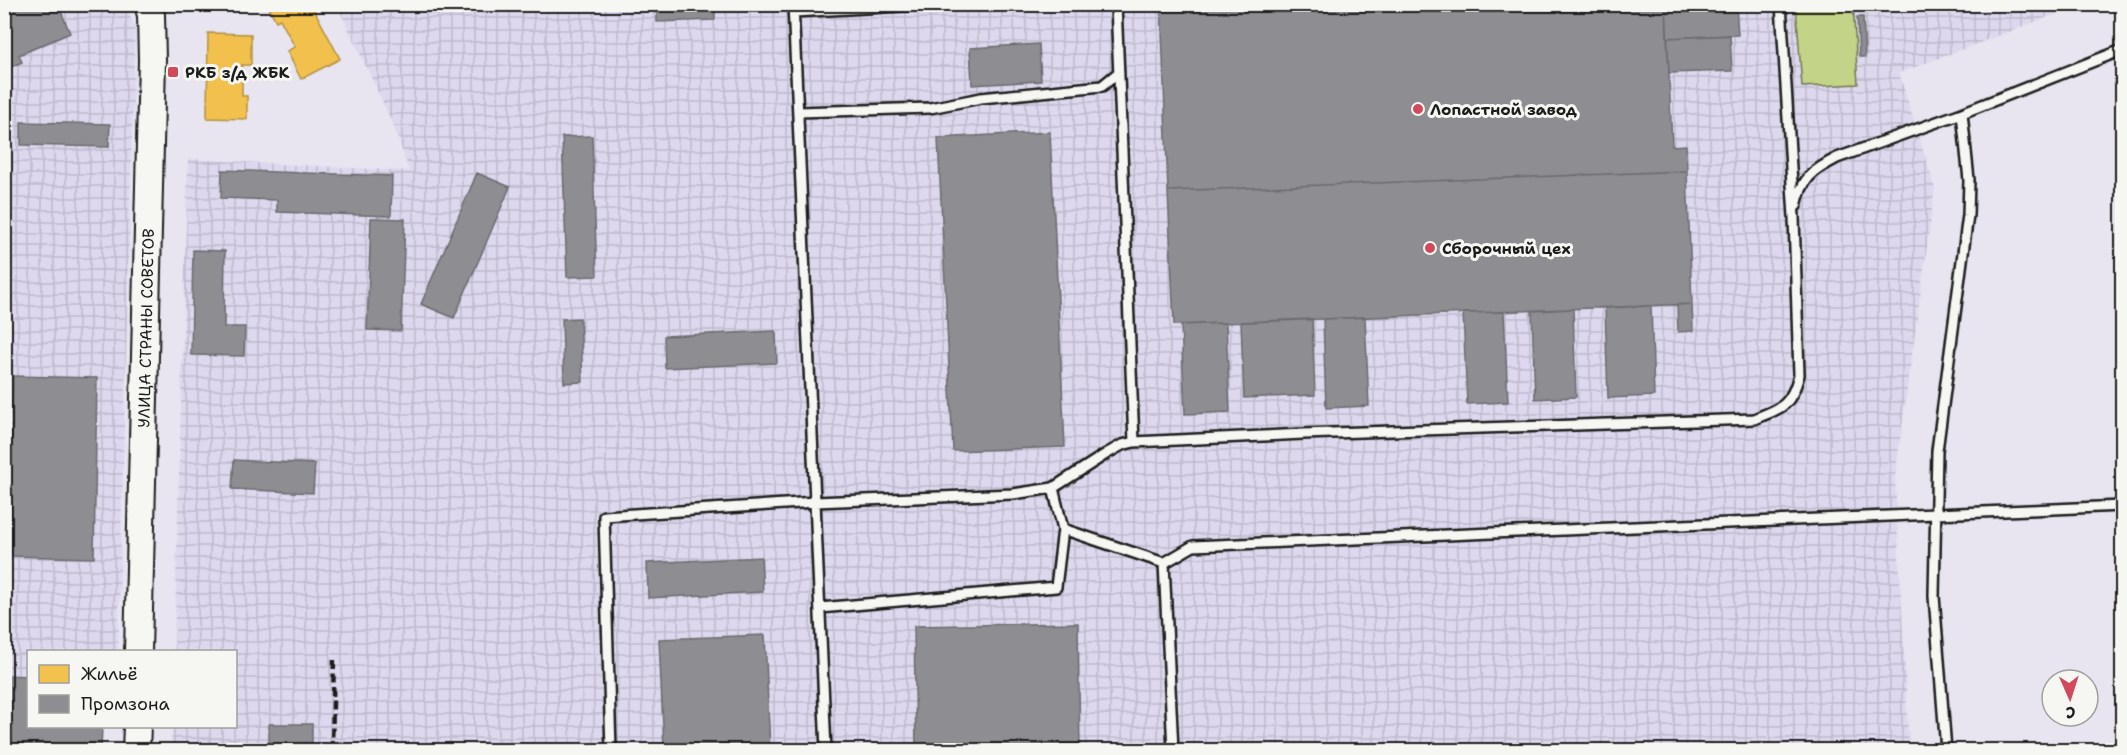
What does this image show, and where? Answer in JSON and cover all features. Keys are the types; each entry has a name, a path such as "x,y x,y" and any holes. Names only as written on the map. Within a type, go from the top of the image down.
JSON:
{"main road":[{"name":"УЛИЦА СТРАНЫ СОВЕТОВ","path":"138,650 152,60 151,15 148,4"},
{"path":"136,728 136,750"}],"lane":[{"path":"826,750 794,8 939,4"},
{"path":"1116,4 1134,442"},
{"path":"611,750 604,516 815,502 1012,494 1053,488 1106,454 1122,445 1134,442 1754,419 1786,405 1795,391 1799,375 1794,217 1781,4"},
{"path":"1794,217 1799,191 1806,178 1818,168 1837,158 1962,113 2122,50"},
{"path":"1102,86 1118,73"},
{"path":"798,112 930,108 981,98 1102,86 1111,89 1120,98"},
{"path":"1946,750 1934,596 1935,516 1937,451 1968,215 1969,180 1962,113"},
{"path":"820,608 1056,587 1063,529 1053,488"},
{"path":"1063,529 1164,563 1193,546 1935,516 2122,506"},
{"path":"1164,563 1173,750"}],"shaded area":[{"path":"4,5 124,5 135,26 118,650 27,650 27,728 101,728 101,750 5,750"},
{"path":"337,5 2080,5 1899,73 1935,189 1895,477 1909,750 171,750 172,728 237,728 237,650 174,650 188,159 409,171 393,124"}],"green space":[{"path":"1796,5 1853,5 1858,84 1802,87"}],"building: Жильё":[{"path":"267,4 311,4 340,59 301,79 287,51 295,47 280,19 276,21"},
{"path":"208,33 251,34 251,65 242,65 242,96 247,96 247,119 207,118"}],"building: Промзона":[{"path":"4,4 58,4 70,33 19,55 22,62 4,70"},
{"path":"657,4 715,4 715,20 657,22"},
{"name":"Лопастной завод","path":"1161,4 1666,4 1672,146 1686,145 1687,171 1168,191"},
{"path":"1666,4 1736,4 1738,35 1667,38"},
{"path":"1857,17 1863,17 1865,57 1859,57"},
{"path":"1730,35 1732,71 1669,73 1667,38"},
{"path":"1039,44 1041,81 972,85 970,48"},
{"path":"21,122 110,124 109,147 21,145"},
{"path":"1050,132 1065,447 953,451 938,138"},
{"path":"592,136 597,276 567,277 562,137"},
{"path":"222,170 392,176 391,216 277,212 277,200 221,198"},
{"name":"Сборочный цех","path":"1687,171 1692,304 1174,325 1168,191"},
{"path":"477,173 510,187 454,318 421,304"},
{"path":"371,218 405,219 401,331 367,330"},
{"path":"193,250 225,251 224,327 245,327 244,356 191,355"},
{"path":"1692,304 1693,331 1678,332 1677,305"},
{"path":"1651,306 1654,396 1608,398 1605,308"},
{"path":"1573,309 1576,397 1535,399 1532,311"},
{"path":"1504,312 1508,402 1467,404 1463,313"},
{"path":"1365,317 1369,406 1326,408 1323,319"},
{"path":"580,318 583,382 564,383 562,319"},
{"path":"1312,319 1315,395 1244,398 1241,322"},
{"path":"1226,323 1230,412 1185,414 1181,325"},
{"path":"776,331 777,363 665,368 664,336"},
{"path":"13,376 97,378 94,558 9,556"},
{"path":"234,460 315,464 313,493 232,489"},
{"path":"761,557 763,592 648,598 647,563"},
{"path":"1078,623 1080,750 916,750 914,626"},
{"path":"765,635 770,750 664,750 659,639"},
{"path":"4,675 27,676 27,728 102,728 101,750 4,750"},
{"path":"269,724 312,724 312,750 269,750"}],"railway":[{"path":"332,750 334,656"}],"place":[{"name":"РКБ з/д ЖБК","path":"173,72"},
{"name":"Лопастной завод","path":"1418,109"},
{"name":"Сборочный цех","path":"1430,248"}]}
